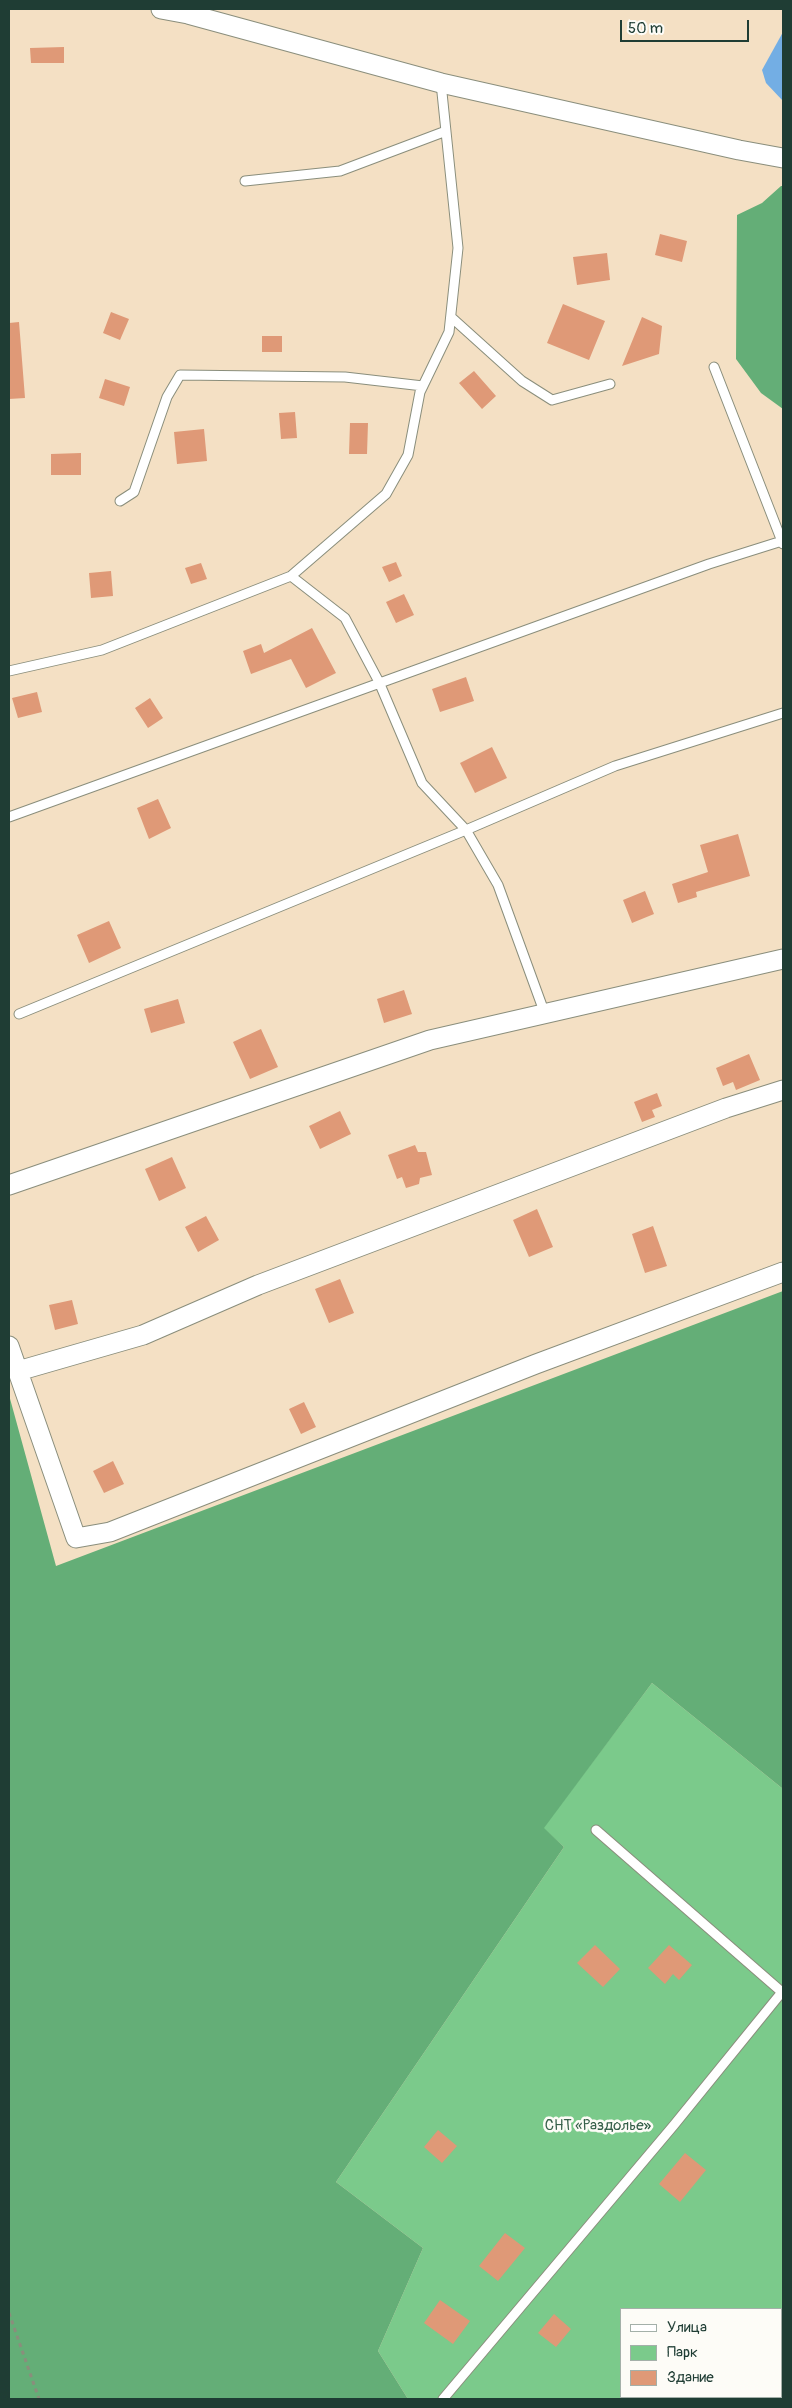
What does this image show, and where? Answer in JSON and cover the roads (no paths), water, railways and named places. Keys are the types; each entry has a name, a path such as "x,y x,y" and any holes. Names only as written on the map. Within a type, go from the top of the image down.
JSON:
{"street":[{"path":"161,9 188,14 441,83 738,150 783,158"},
{"path":"9,1185 430,1040 783,958"},
{"path":"18,1371 143,1335 267,1282 726,1108 783,1090"},
{"path":"9,1346 76,1538 110,1532 536,1364 783,1272"}],"lane":[{"path":"9,671 102,650 291,576 386,494 408,455 423,386 450,332 458,248 441,83"},
{"path":"245,181 340,171 446,131"},
{"path":"451,317 522,381 552,400 610,384"},
{"path":"9,818 379,682 700,567 782,542 714,367"},
{"path":"120,501 134,492 167,397 180,376 346,377 423,386"},
{"path":"291,576 345,618 379,682 422,783 466,830 498,885 545,1014"},
{"path":"18,1014 466,830 615,766 783,713"},
{"path":"443,2399 674,2125 783,1992 596,1830"}],"water":[{"path":"783,32 783,101 766,83 762,70"}],"park label":[{"name":"СНТ «Раздолье»","path":"598,2126"}]}
